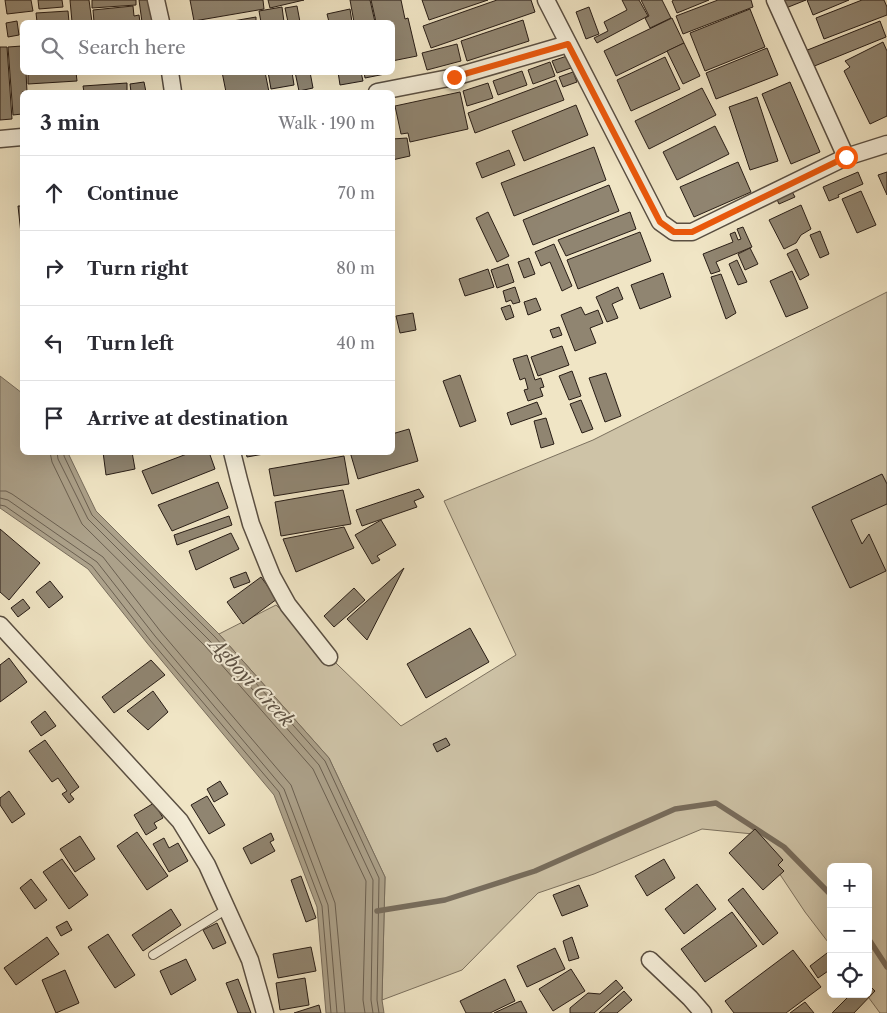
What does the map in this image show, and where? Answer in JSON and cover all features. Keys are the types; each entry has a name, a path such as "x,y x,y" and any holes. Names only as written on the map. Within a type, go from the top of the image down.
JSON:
{"street":[{"path":"156,0 161,20"},
{"path":"546,0 660,222 674,232 692,232 846,157 887,144"},
{"path":"775,0 846,157"},
{"path":"387,90 454,77 568,44"},
{"path":"170,75 173,90"},
{"path":"0,139 20,137"},
{"path":"233,455 251,524 272,576 288,605 329,657"},
{"path":"0,625 180,822 206,865 250,960 265,1013"},
{"path":"650,960 690,998 702,1013"}],"lane":[{"path":"153,955 227,909"}],"shaded area":[{"path":"887,292 887,1013 880,1013 869,998 872,998 872,863 827,863 827,941 805,912 753,834 702,829 594,874 538,893 462,970 382,1000 385,877 329,758 219,634 276,605 401,726 516,655 444,501 593,440"}],"water":[{"name":"Agboyi Creek","path":"0,376 20,391 20,455 69,455 96,511 219,634 329,758 385,877 382,1000 384,1013 326,1013 317,907 274,795 88,569 0,508"}],"building":[{"path":"5,0 31,0 33,11 7,14"},
{"path":"38,0 62,0 63,7 39,9"},
{"path":"70,0 89,0 92,20 72,20"},
{"path":"92,0 136,0 136,5 92,8"},
{"path":"139,0 149,0 153,20 142,20"},
{"path":"190,0 263,0 264,9 194,20"},
{"path":"268,0 304,0 270,8"},
{"path":"350,0 370,0 375,20 354,20"},
{"path":"371,0 401,0 405,19 408,18 417,56 395,60 395,20 376,20"},
{"path":"422,0 488,0 429,20"},
{"path":"497,0 531,0 535,12 431,48 423,26"},
{"path":"622,0 639,0 648,16 597,43 594,38 608,31 604,22 627,10"},
{"path":"641,0 662,0 671,18 650,28 645,18 649,16"},
{"path":"709,0 677,13 672,1"},
{"path":"718,0 751,0 753,7 683,34 676,16"},
{"path":"783,0 806,0 786,8"},
{"path":"807,0 849,0 813,15"},
{"path":"862,0 884,0 887,7 887,15 824,39 816,18"},
{"path":"133,6 134,16 139,15 140,20 94,20 93,10"},
{"path":"297,6 300,20 288,20 285,8"},
{"path":"282,7 284,20 261,20 259,11"},
{"path":"589,7 599,34 586,39 576,12"},
{"path":"350,9 352,20 328,20 327,14"},
{"path":"750,9 765,47 705,71 690,33"},
{"path":"68,11 69,20 37,20 36,13"},
{"path":"256,17 256,20 239,20"},
{"path":"672,18 684,43 616,76 604,51"},
{"path":"523,20 529,41 467,61 461,41"},
{"path":"17,21 19,35 8,37 6,23"},
{"path":"880,21 886,37 812,67 805,51"},
{"path":"883,42 887,51 887,116 870,124 844,71 850,67 845,61"},
{"path":"684,43 700,76 683,84 667,51"},
{"path":"457,44 461,61 427,70 422,53"},
{"path":"20,46 20,75 26,75 27,90 20,90 20,114 13,115 8,47"},
{"path":"0,47 7,47 12,119 0,120"},
{"path":"767,48 778,75 716,99 706,73"},
{"path":"567,56 571,68 557,73 552,61"},
{"path":"665,57 680,89 631,111 617,80"},
{"path":"550,62 555,76 533,84 528,70"},
{"path":"522,71 527,85 498,95 493,81"},
{"path":"573,72 577,82 563,87 559,77"},
{"path":"28,75 76,75 77,81 28,84"},
{"path":"223,75 266,75 269,90 226,90"},
{"path":"269,75 292,75 294,85 271,89"},
{"path":"296,75 311,75 313,88 299,90"},
{"path":"338,75 362,75 363,81 340,85"},
{"path":"364,75 380,75 365,78"},
{"path":"556,80 564,100 475,133 468,113"},
{"path":"144,82 146,90 131,90 130,84"},
{"path":"790,82 820,152 791,164 762,94"},
{"path":"127,83 127,90 84,90 83,86"},
{"path":"488,83 493,98 467,106 463,91"},
{"path":"702,88 716,115 649,149 635,121"},
{"path":"460,92 468,129 410,142 408,133 401,134 395,106"},
{"path":"757,97 778,161 750,170 729,107"},
{"path":"576,105 588,135 524,161 512,131"},
{"path":"715,126 729,154 677,180 663,152"},
{"path":"407,138 410,156 395,159 395,139"},
{"path":"594,147 606,180 514,216 501,183"},
{"path":"509,150 515,165 482,178 476,163"},
{"path":"738,162 751,192 694,217 680,187"},
{"path":"858,172 863,184 829,201 823,187"},
{"path":"887,172 887,195 878,175"},
{"path":"609,185 619,211 533,245 523,220"},
{"path":"790,188 795,197 779,204 775,195"},
{"path":"861,191 876,225 857,233 842,199"},
{"path":"801,205 811,229 801,235 796,243 784,249 769,220"},
{"path":"18,206 20,206 20,224"},
{"path":"488,212 509,256 497,262 476,218"},
{"path":"630,212 636,229 566,256 558,240"},
{"path":"743,227 752,247 716,262 720,271 711,274 703,254 733,242 730,234 735,232 738,240 741,239 737,229"},
{"path":"820,231 829,254 820,258 810,235"},
{"path":"640,232 651,261 578,289 567,260"},
{"path":"554,244 572,286 562,291 550,262 541,266 535,252"},
{"path":"750,248 758,264 745,270 738,254"},
{"path":"797,249 809,275 800,280 787,254"},
{"path":"529,258 535,274 524,278 518,262"},
{"path":"737,260 747,282 738,285 729,264"},
{"path":"508,264 514,282 497,288 491,270"},
{"path":"488,269 494,287 465,296 459,279"},
{"path":"792,271 808,308 786,317 770,281"},
{"path":"663,273 671,297 640,309 631,285"},
{"path":"721,274 736,313 726,319 711,277"},
{"path":"515,287 520,302 513,304 511,300 506,302 503,291"},
{"path":"618,287 623,299 612,304 618,318 607,322 596,297"},
{"path":"536,298 541,310 528,315 524,302"},
{"path":"510,305 514,317 506,320 501,308"},
{"path":"581,307 585,315 598,310 603,323 590,328 596,343 575,351 561,315"},
{"path":"413,313 416,330 400,333 396,316"},
{"path":"559,327 562,335 553,338 550,330"},
{"path":"562,346 569,365 538,376 531,357"},
{"path":"527,355 535,380 541,378 544,387 540,388 543,396 528,401 524,390 528,389 525,378 520,380 513,359"},
{"path":"572,371 581,396 569,400 559,376"},
{"path":"606,373 621,416 605,422 589,378"},
{"path":"460,375 476,421 460,427 443,381"},
{"path":"581,400 593,429 582,433 570,404"},
{"path":"537,402 542,414 511,425 507,413"},
{"path":"546,418 554,444 541,448 534,421"},
{"path":"409,429 418,461 358,479 351,455 395,455 395,433"},
{"path":"103,455 133,455 135,469 106,475"},
{"path":"184,455 210,455 215,469 152,494 142,471"},
{"path":"344,456 349,484 274,496 269,469"},
{"path":"882,474 887,484 887,504 851,520 862,544 869,534 886,571 850,588 812,507"},
{"path":"218,482 228,508 172,531 158,505"},
{"path":"419,489 424,497 414,501 417,507 362,526 356,510"},
{"path":"343,490 351,524 281,536 275,502"},
{"path":"229,516 232,525 177,545 174,535"},
{"path":"381,520 396,545 377,556 380,560 372,564 355,535"},
{"path":"344,527 354,548 296,572 283,539"},
{"path":"0,529 40,563 9,600 0,592"},
{"path":"231,533 239,549 196,570 189,551"},
{"path":"404,568 367,640 347,619"},
{"path":"246,572 250,582 234,588 230,578"},
{"path":"261,577 277,599 243,624 227,602"},
{"path":"50,581 63,597 49,608 36,592"},
{"path":"354,588 365,600 334,627 324,616"},
{"path":"23,599 30,608 18,617 11,608"},
{"path":"470,628 489,662 426,698 407,664"},
{"path":"9,658 27,682 0,702 0,665"},
{"path":"151,660 165,675 114,713 102,697"},
{"path":"153,691 168,712 148,730 127,711"},
{"path":"45,711 56,726 41,736 31,722"},
{"path":"446,738 450,745 437,752 433,744"},
{"path":"45,740 79,787 70,794 74,799 69,803 62,794 67,791 58,778 52,782 29,751"},
{"path":"220,781 228,794 214,802 207,789"},
{"path":"9,791 25,814 12,823 0,805 0,798"},
{"path":"207,796 225,825 209,834 191,805"},
{"path":"154,803 163,818 154,823 157,828 146,835 134,815"},
{"path":"755,829 783,860 778,865 784,871 763,890 729,853"},
{"path":"137,832 168,876 147,890 117,846"},
{"path":"271,833 274,840 270,842 275,851 251,864 243,848"},
{"path":"80,836 95,859 75,872 60,849"},
{"path":"164,838 169,848 178,843 188,861 169,872 153,844"},
{"path":"62,859 88,895 69,909 43,872"},
{"path":"664,859 675,878 647,896 635,876"},
{"path":"301,876 316,918 306,922 291,880"},
{"path":"31,879 47,900 35,909 20,888"},
{"path":"697,884 716,909 684,934 665,909"},
{"path":"579,885 588,906 562,916 553,895"},
{"path":"743,888 778,933 763,945 728,900"},
{"path":"171,909 181,925 143,951 132,935"},
{"path":"732,912 757,946 705,982 681,949"},
{"path":"67,921 72,930 61,936 56,927"},
{"path":"217,923 226,943 213,949 203,930"},
{"path":"108,934 135,975 115,988 88,947"},
{"path":"47,937 59,954 16,985 4,968"},
{"path":"572,937 579,958 569,961 563,941"},
{"path":"311,947 316,971 278,978 273,954"},
{"path":"555,948 565,969 527,987 517,966"},
{"path":"793,950 821,987 786,1013 734,1013 725,1001"},
{"path":"827,953 827,972 818,978 810,966"},
{"path":"186,959 196,980 171,995 160,971"},
{"path":"571,969 585,991 553,1011 539,989"},
{"path":"65,970 79,1003 56,1013 42,980"},
{"path":"305,978 309,1005 280,1010 276,983"},
{"path":"238,979 251,1013 238,1013 226,983"},
{"path":"505,979 515,1001 490,1013 466,1013 460,1001"},
{"path":"616,980 623,988 594,1013 570,1013 570,1008 588,993 600,994"},
{"path":"624,991 632,1000 617,1013 599,1013"},
{"path":"847,998 868,998 854,1013 832,1013"},
{"path":"521,1001 527,1013 494,1013 518,1002"},
{"path":"805,1002 814,1013 790,1013"},
{"path":"319,1005 321,1013 294,1013"}],"waterway":[{"path":"377,911 445,900 535,871 675,809 716,803 784,847 827,891"},
{"path":"872,944 887,967"}],"route":[{"path":"454,77 568,44 660,222 674,232 692,232 846,157"}]}
